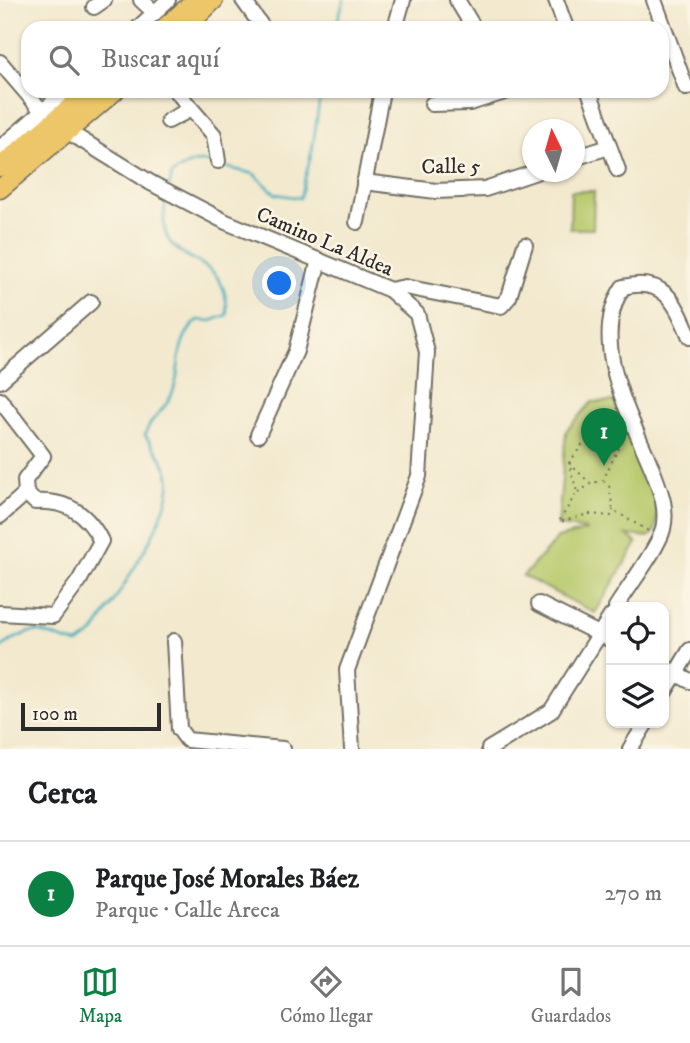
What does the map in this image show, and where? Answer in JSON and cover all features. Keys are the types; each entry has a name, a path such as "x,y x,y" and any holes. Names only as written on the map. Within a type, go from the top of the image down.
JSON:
{"main road":[{"path":"160,21 196,0"},
{"path":"192,21 214,0"},
{"path":"0,167 81,98"},
{"path":"0,189 54,121 101,98"}],"street":[{"path":"141,0 160,21 169,0"},
{"path":"243,0 258,21"},
{"path":"397,21 403,0"},
{"path":"457,0 470,21"},
{"path":"556,0 564,21"},
{"path":"654,0 662,21"},
{"path":"669,41 686,88"},
{"name":"Camino La Aldea","path":"0,62 21,85"},
{"name":"Camino La Aldea","path":"33,98 54,121 151,183 226,222 390,290 417,314 427,352 419,476 347,670 352,749"},
{"path":"0,148 54,121 63,98"},
{"path":"182,98 214,135 218,161"},
{"path":"357,222 382,98"},
{"path":"432,104 470,103 484,98"},
{"path":"592,98 618,170"},
{"path":"168,121 191,109"},
{"path":"585,155 609,147"},
{"name":"Calle 5","path":"365,182 436,191 485,189 522,177"},
{"path":"390,290 405,287 501,306 509,297 524,245"},
{"path":"258,435 296,351 319,260"},
{"path":"619,602 663,530 664,502 612,364 610,332 617,296 623,287 634,285 660,290 674,300 690,337"},
{"path":"0,381 91,302"},
{"path":"0,400 43,456 25,480 26,493 35,502 58,501 73,509 94,526 101,541 79,581 53,616 0,613"},
{"path":"0,516 26,493"},
{"path":"489,749 551,711 606,638 539,604"},
{"path":"174,641 179,729 187,740 284,749"},
{"path":"690,650 670,670 690,681"},
{"path":"630,749 643,728"}],"path":[{"path":"569,463 593,430 621,443 603,480 578,492 559,522 589,513 612,516 614,510 610,486 603,480"},
{"path":"569,463 591,484"},
{"path":"569,463 578,492"},
{"path":"614,510 659,537"}],"green space":[{"path":"571,191 594,191 593,229 570,229"},
{"path":"622,401 648,467 657,518 654,533 648,537 627,535 637,543 595,613 523,576 558,538 588,530 558,526 566,431 592,402"}],"waterway":[{"path":"337,21 344,0"},
{"path":"221,166 254,174 276,194 300,198 312,151 320,98"},
{"path":"169,187 172,174 192,163 215,164"},
{"path":"0,648 31,632 46,633 78,644 94,633 141,556 163,512 168,493 168,472 145,435 174,390 181,349 189,330 198,320 211,321 227,315 224,291 216,275 178,250 168,239 164,222 167,197"}],"place":[{"name":"Parque José Morales Báez","path":"604,466"}]}
